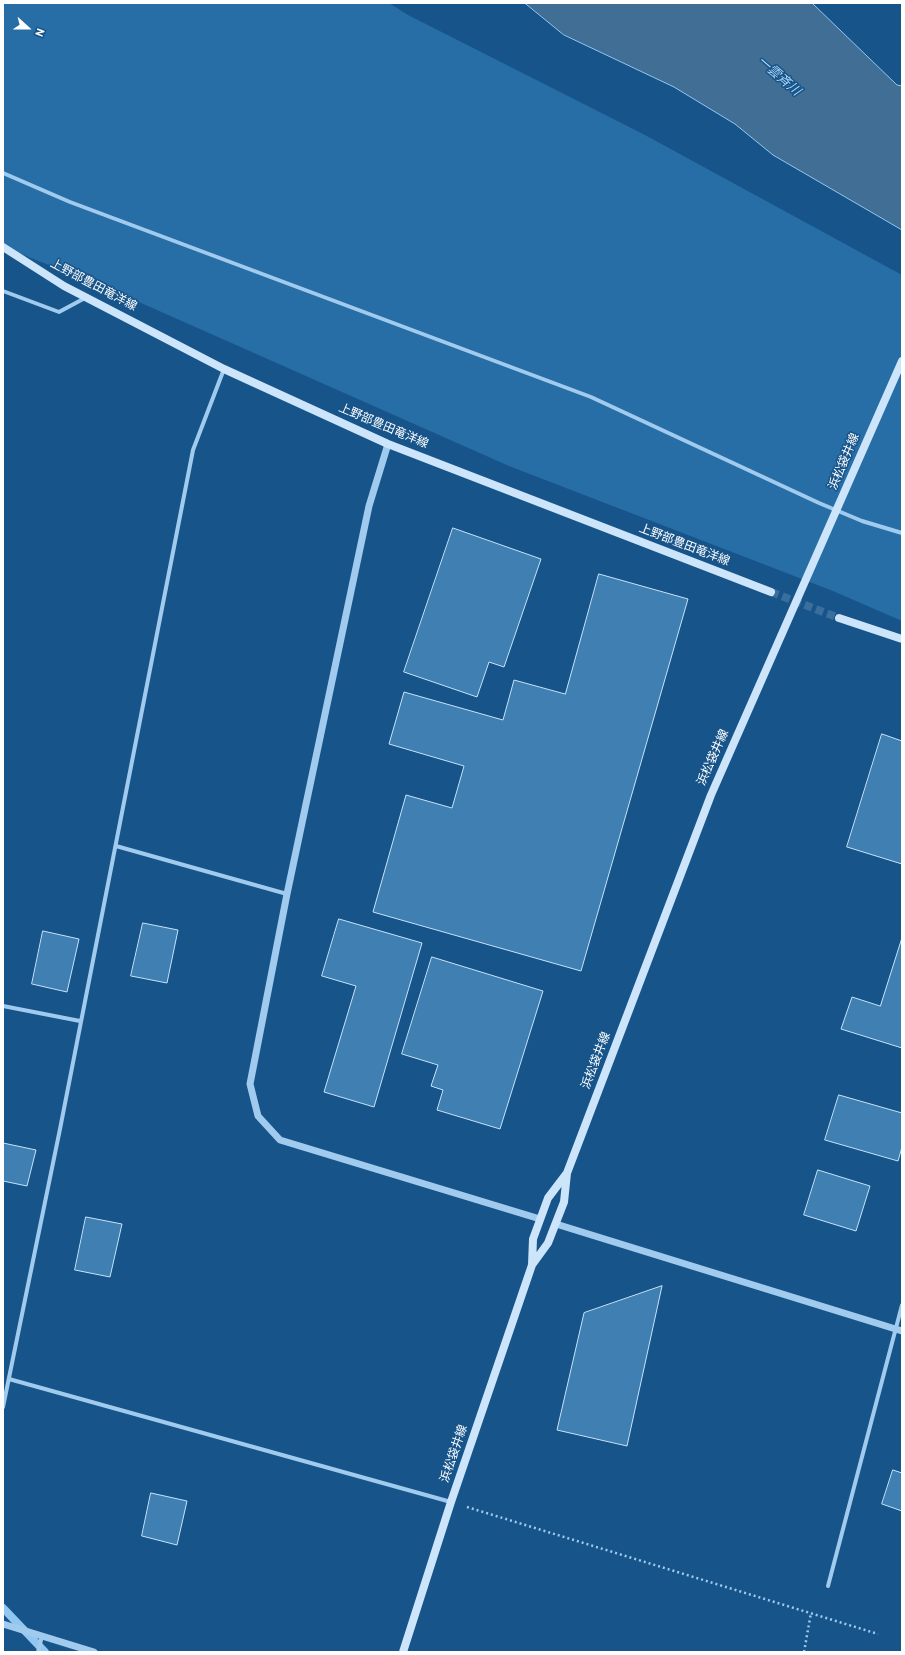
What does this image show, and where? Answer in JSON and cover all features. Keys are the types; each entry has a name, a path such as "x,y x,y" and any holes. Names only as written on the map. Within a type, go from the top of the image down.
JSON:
{"main road":[{"name":"上野部豊田竜洋線","path":"3,247 64,286 224,369 388,444 771,592"},
{"name":"浜松袋井線","path":"532,1265 548,1243 556,1224 564,1202 567,1173 711,795 902,362"},
{"path":"839,618 902,639"},
{"name":"浜松袋井線","path":"403,1652 451,1502 532,1265 533,1239 548,1198 567,1173"}],"street":[{"path":"3,172 70,202 591,397 837,511 862,521 902,533"},
{"path":"3,291 59,312 87,297"},
{"path":"3,1407 116,846 193,450 224,369"},
{"path":"388,444 369,506 287,894 250,1084 258,1116 280,1140 540,1219"},
{"path":"116,846 287,894"},
{"path":"3,1006 80,1022"},
{"path":"556,1224 898,1330"},
{"path":"828,1586 898,1330 902,1305"},
{"path":"9,1379 451,1502"},
{"path":"3,1624 94,1652"},
{"path":"38,1652 42,1636"}],"path":[{"path":"451,1502 878,1634"},
{"path":"804,1652 811,1613"}],"shaded area":[{"path":"3,3 389,3 408,15 645,135 902,275 902,621 833,591 509,466 105,287 3,247"}],"water":[{"name":"一雲斉川","path":"525,3 812,3 897,85 902,86 902,230 773,155 735,124 674,87 564,35"}],"building":[{"path":"453,528 541,559 504,667 489,662 477,697 404,672"},
{"path":"599,574 688,599 581,971 373,912 406,795 452,808 464,766 389,744 404,692 503,720 514,680 565,694"},
{"path":"882,734 902,741 902,864 847,847"},
{"path":"339,919 422,943 374,1107 324,1092 356,986 322,976"},
{"path":"143,923 178,930 167,983 131,976"},
{"path":"43,931 79,939 67,992 32,984"},
{"path":"902,938 902,1048 841,1029 852,997 880,1006"},
{"path":"432,957 543,991 500,1129 437,1110 443,1090 431,1086 438,1065 402,1054"},
{"path":"839,1095 902,1113 902,1147 898,1161 825,1140"},
{"path":"3,1143 36,1150 27,1186 3,1181"},
{"path":"818,1170 870,1186 856,1231 804,1215"},
{"path":"86,1217 122,1224 110,1277 75,1270"},
{"path":"662,1286 627,1446 557,1430 584,1313"},
{"path":"893,1470 902,1473 902,1511 882,1504"},
{"path":"151,1493 187,1501 177,1545 142,1536"}],"waterway":[{"path":"3,1608 45,1652"}],"tunnel":[{"path":"771,592 839,618"}]}
